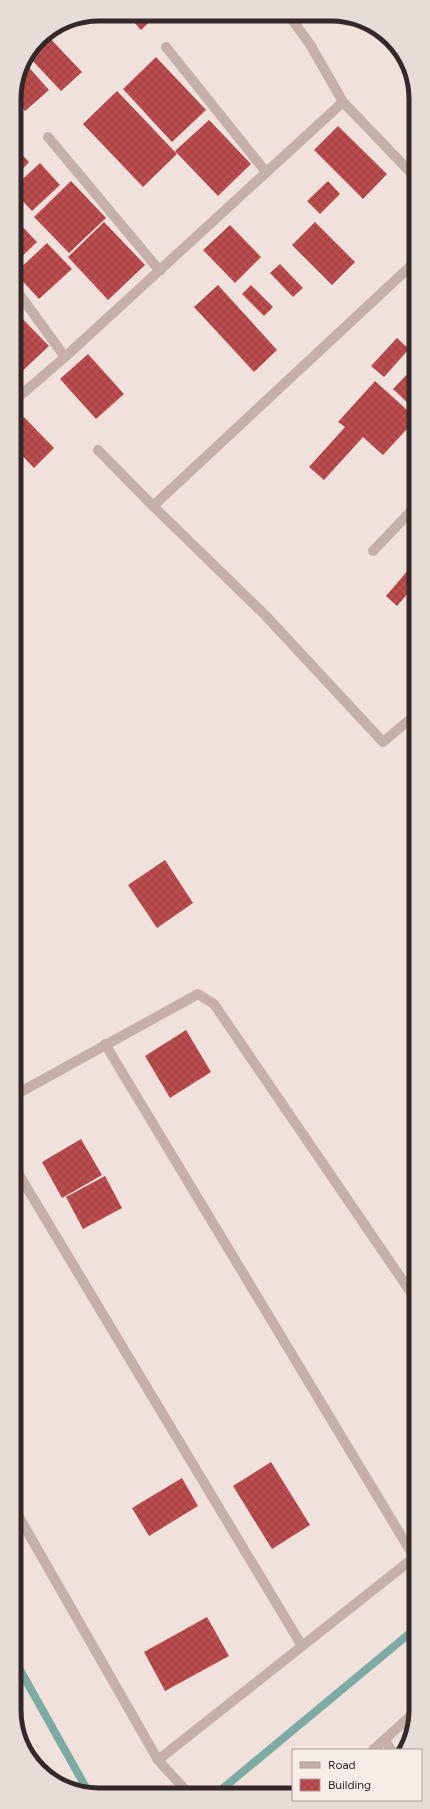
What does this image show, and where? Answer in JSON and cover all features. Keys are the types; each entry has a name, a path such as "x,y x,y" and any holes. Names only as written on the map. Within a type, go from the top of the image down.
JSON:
{"street":[{"path":"293,21 311,46 343,102 409,171"},
{"path":"166,47 266,172"},
{"path":"21,395 160,271 343,102"},
{"path":"48,137 160,271"},
{"path":"153,506 409,268"},
{"path":"21,297 65,357"},
{"path":"98,450 265,615 384,742 409,721"},
{"path":"373,551 409,513"},
{"path":"21,1091 198,994 214,1004 409,1290"},
{"path":"105,1044 409,1546"},
{"path":"21,1178 302,1646"},
{"path":"21,1520 158,1760 184,1788"},
{"path":"158,1760 409,1561"},
{"path":"374,1749 409,1718"},
{"path":"386,1740 391,1749"}],"building":[{"path":"133,21 151,21 141,30"},
{"path":"50,38 82,72 61,91 31,60 37,51"},
{"path":"156,57 206,110 172,142 123,89"},
{"path":"28,66 49,90 25,111 21,107 21,94"},
{"path":"117,91 177,154 143,187 83,124"},
{"path":"209,120 251,164 218,196 175,151"},
{"path":"338,126 387,174 363,199 314,150"},
{"path":"21,153 29,162 21,171"},
{"path":"40,163 60,185 32,211 21,199 21,181"},
{"path":"71,181 106,218 69,253 34,217"},
{"path":"328,181 340,194 320,214 307,201"},
{"path":"104,222 145,265 108,300 68,257"},
{"path":"315,222 355,262 332,285 292,245"},
{"path":"21,225 37,242 21,257"},
{"path":"230,225 261,257 235,283 203,250"},
{"path":"47,243 72,269 39,299 21,280 21,267"},
{"path":"280,264 303,288 293,297 270,273"},
{"path":"218,285 277,350 254,372 194,307"},
{"path":"251,285 273,307 264,316 242,294"},
{"path":"21,317 49,346 21,372"},
{"path":"397,338 409,349 384,377 371,366"},
{"path":"88,354 124,394 96,419 60,379"},
{"path":"409,372 409,404 393,389"},
{"path":"375,381 409,412 409,431 407,429 383,455 363,437 324,480 309,467 345,427 338,422"},
{"path":"24,417 54,448 34,468 21,454 21,420"},
{"path":"409,569 409,592 397,606 386,596"},
{"path":"165,860 193,903 157,928 128,885"},
{"path":"186,1030 211,1072 170,1098 145,1056"},
{"path":"81,1139 102,1175 62,1198 42,1162"},
{"path":"105,1176 122,1208 83,1229 66,1197"},
{"path":"271,1462 310,1525 272,1549 233,1486"},
{"path":"182,1478 198,1506 149,1536 132,1508"},
{"path":"207,1617 229,1656 165,1691 144,1652"}],"waterway":[{"path":"223,1788 409,1634"},
{"path":"21,1672 86,1787"}]}
